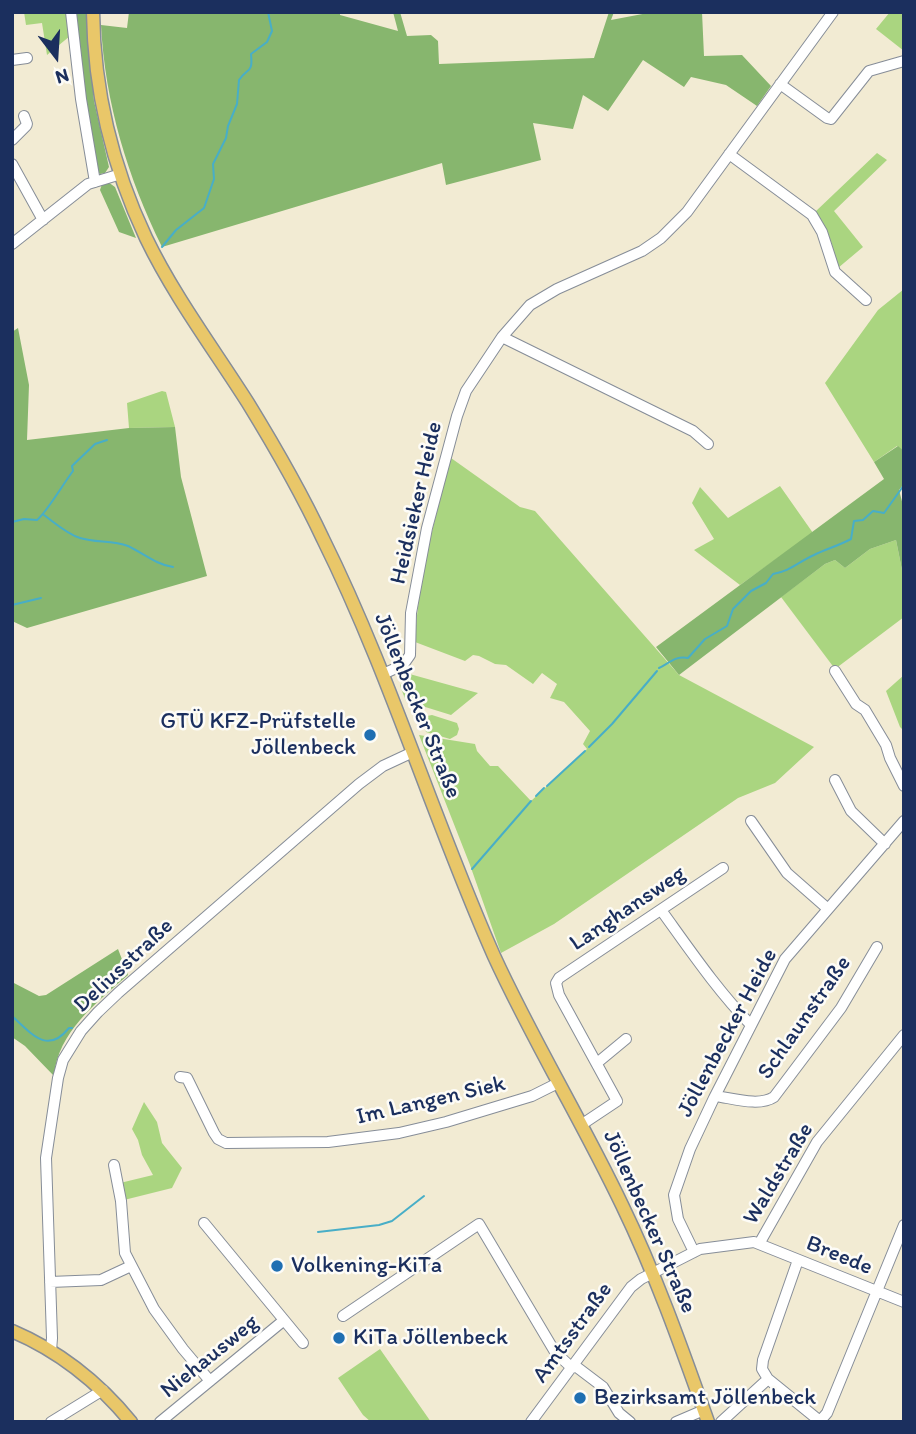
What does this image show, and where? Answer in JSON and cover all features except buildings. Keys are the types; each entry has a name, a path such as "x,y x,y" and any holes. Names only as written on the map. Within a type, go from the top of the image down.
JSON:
{"main road":[{"name":"Jöllenbecker Straße","path":"93,12 102,102 121,174 146,236 173,288 248,404 305,502 348,591 493,953 621,1203 652,1274 706,1416"},
{"path":"12,1331 51,1351 103,1390 131,1422"}],"street":[{"path":"71,12 81,99 95,182"},
{"name":"Heidsieker Heide","path":"383,674 403,665 410,655 411,613 419,567 457,416 466,391 502,337 520,315 542,297 623,261 661,238 687,212 834,12"},
{"path":"12,60 27,58"},
{"path":"779,84 831,119 869,71 904,61"},
{"path":"12,140 27,124 24,116"},
{"path":"729,154 812,215 822,232 835,272 866,300"},
{"path":"12,164 43,220"},
{"path":"12,244 82,188 121,174"},
{"path":"502,337 693,430 708,444"},
{"path":"835,671 856,704 865,710 886,745 904,786"},
{"name":"Deliusstraße","path":"51,1351 46,1158 58,1078 64,1060 81,1031 97,1012 359,784 383,766 414,752"},
{"path":"835,780 851,811 885,844"},
{"path":"751,821 787,873 828,909"},
{"name":"Jöllenbecker Heide","path":"694,1252 678,1219 674,1195 690,1149 715,1096 785,959 902,827"},
{"name":"Langhansweg","path":"597,1063 559,995 556,983 563,975 723,868"},
{"path":"662,910 708,975 751,1025"},
{"name":"Schlaunstraße","path":"715,1096 760,1102 774,1097 841,1009 877,947"},
{"name":"Waldstraße","path":"652,1274 707,1248 747,1242 760,1244 817,1142 904,1035"},
{"path":"582,1125 617,1101 597,1063 626,1039"},
{"name":"Im Langen Siek","path":"180,1077 187,1078 214,1133 226,1143 328,1142 372,1138 467,1116 532,1096 558,1083"},
{"path":"114,1166 121,1201 123,1247 131,1266 154,1309 210,1381"},
{"path":"204,1223 303,1343"},
{"path":"343,1317 479,1224 555,1352 603,1387 619,1413 630,1422"},
{"path":"798,1260 762,1369 768,1379 820,1421 827,1413 904,1225"},
{"name":"Breede","path":"760,1244 904,1302"},
{"path":"50,1282 102,1280 131,1266"},
{"name":"Amtsstraße","path":"531,1422 631,1287 652,1274"},
{"name":"Niehausweg","path":"160,1422 284,1321"},
{"path":"720,1422 768,1379"},
{"path":"51,1422 103,1390"},
{"path":"676,1422 706,1416"}],"green space":[{"path":"24,12 67,12 70,36 47,55 42,23 26,25"},
{"path":"75,12 86,12 94,101 109,167 105,173 100,174 94,168"},
{"path":"129,12 340,12 340,15 398,31 393,12 400,12 407,36 431,35 438,41 439,64 594,58 609,12 614,12 611,20 653,12 702,12 704,56 742,55 771,86 757,106 726,85 691,77 684,87 643,60 608,111 583,95 573,129 533,123 541,160 446,185 442,163 162,247 129,167 107,83 101,25 127,28"},
{"path":"890,12 904,12 904,51 876,29"},
{"path":"877,153 887,160 834,211 863,247 838,268 823,224 815,212"},
{"path":"108,182 115,187 136,238 119,232 100,190 102,184"},
{"path":"904,289 904,451 897,446 874,462 825,383 878,310"},
{"path":"18,328 29,385 27,440 129,428 175,427 181,477 207,576 27,628 12,621 12,332"},
{"path":"166,392 175,427 129,428 127,403"},
{"path":"898,446 904,451 904,484 899,490 904,509 904,580 896,540 870,549 845,568 835,560 825,564 679,675 656,647 884,479 874,462"},
{"path":"451,458 520,507 535,511 679,675 814,747 775,783 738,798 554,924 501,953 419,735 475,744 477,751 490,766 498,766 531,801 587,749 583,744 590,731 564,702 550,698 557,684 542,673 533,684 506,665 495,664 473,655 465,661 415,642 423,572"},
{"path":"780,486 813,533 740,585 694,550 714,539 692,503 700,487 728,518"},
{"path":"896,540 904,580 904,617 835,669 781,597 825,564 835,560 845,568 870,549"},
{"path":"406,673 478,693 451,715 406,701 400,686"},
{"path":"904,675 904,731 886,691"},
{"path":"432,715 457,723 457,735 450,739 426,732 423,723 427,716"},
{"path":"118,949 128,975 80,1020 71,1032 57,1060 54,1076 25,1046 12,1037 12,982 39,996 46,995"},
{"path":"144,1102 157,1122 162,1143 182,1168 172,1188 124,1200 120,1183 153,1175 132,1129"},
{"path":"380,1349 431,1422 371,1422 363,1415 338,1378"}],"waterway":[{"path":"162,247 176,230 204,208 214,179 213,164 226,138 237,104 239,80 250,68 251,54 267,42 272,31 268,12"},
{"path":"12,522 37,520 73,471 72,466 95,444 107,440"},
{"path":"659,668 676,659 688,658 705,639 727,626 733,609 751,591 766,583 773,574 785,571 851,539 854,521 863,520 873,511 884,513 904,485"},
{"path":"44,515 75,536 128,546 173,567"},
{"path":"12,605 41,598"},
{"path":"589,747 657,671"},
{"path":"547,786 585,751"},
{"path":"536,796 544,788"},
{"path":"472,869 531,801"},
{"path":"12,1016 33,1035 47,1041 54,1040 72,1028"},
{"path":"318,1232 392,1221 424,1196"}],"place":[{"name":"GTÜ KFZ-Prüfstelle Jöllenbeck","path":"370,735"},
{"name":"Volkening-KiTa","path":"277,1266"},
{"name":"KiTa Jöllenbeck","path":"339,1338"},
{"name":"Bezirksamt Jöllenbeck","path":"580,1398"}]}
